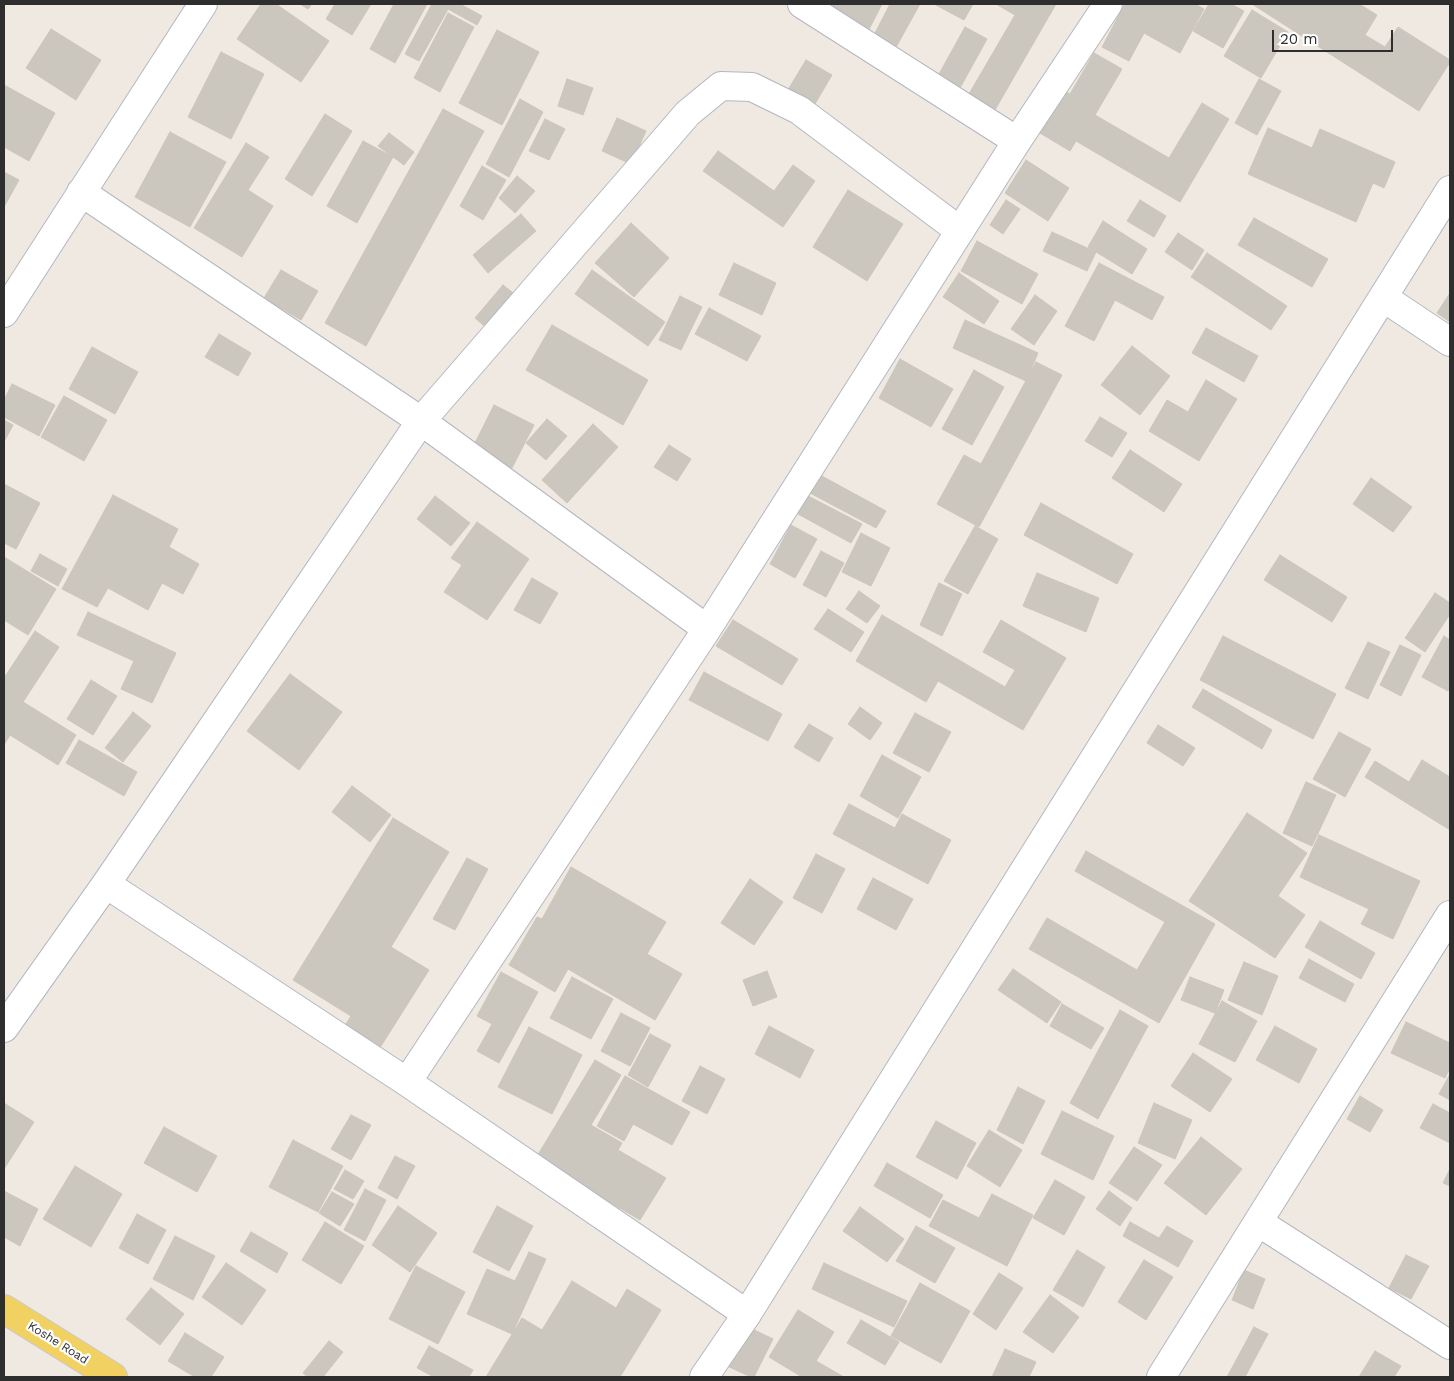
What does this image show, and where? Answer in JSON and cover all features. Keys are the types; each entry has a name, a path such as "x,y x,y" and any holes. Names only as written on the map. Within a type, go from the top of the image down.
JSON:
{"main road":[{"name":"Koshe Road","path":"4,1309 113,1377"}],"street":[{"path":"4,313 203,4"},
{"path":"802,4 1017,141"},
{"path":"407,1082 707,629 1017,141 1108,4"},
{"path":"4,1028 106,884 421,421 688,113 721,86 752,87 798,110 960,231"},
{"path":"704,1377 747,1314 1450,190"},
{"path":"81,192 421,421 707,629"},
{"path":"1384,298 1450,342"},
{"path":"106,884 407,1082 747,1314"},
{"path":"1161,1377 1450,915"},
{"path":"1258,1222 1450,1345"}],"building":[{"path":"261,4 276,4 329,41 301,82 237,39"},
{"path":"300,4 312,4 308,9"},
{"path":"335,4 371,4 352,35 326,19"},
{"path":"394,4 427,4 395,63 370,49"},
{"path":"432,4 460,4 482,16 477,25 448,9 419,61 405,54"},
{"path":"826,4 882,4 865,37"},
{"path":"890,4 920,4 895,49 873,37"},
{"path":"934,4 973,4 964,20"},
{"path":"996,4 1056,4 988,122 962,106 1015,15"},
{"path":"1125,4 1195,4 1204,9 1180,53 1144,33 1129,61 1102,47"},
{"path":"1209,4 1231,4 1244,11 1223,48 1193,31"},
{"path":"1252,4 1359,4 1377,15 1365,35 1385,47 1398,27 1450,60 1450,62 1419,111"},
{"path":"1252,10 1288,32 1261,78 1224,56"},
{"path":"448,13 474,27 440,92 414,78"},
{"path":"965,27 987,39 955,97 933,85"},
{"path":"51,29 101,60 76,100 26,68"},
{"path":"497,30 539,52 502,125 459,103"},
{"path":"221,52 264,74 231,139 188,117"},
{"path":"1094,53 1122,69 1095,115 1169,158 1202,103 1229,119 1180,202 1076,141 1070,151 1030,127 1054,85 1070,94"},
{"path":"806,60 832,75 812,109 786,93"},
{"path":"567,79 593,88 583,115 558,106"},
{"path":"1259,79 1281,91 1257,135 1235,123"},
{"path":"4,85 55,113 29,161 4,147"},
{"path":"520,99 543,112 509,177 486,164"},
{"path":"443,109 484,131 366,346 325,323"},
{"path":"325,114 352,131 312,196 285,179"},
{"path":"617,118 646,131 631,164 602,151"},
{"path":"545,119 565,129 549,160 529,151"},
{"path":"1268,128 1312,148 1320,129 1395,162 1384,188 1373,183 1356,222 1248,174"},
{"path":"170,132 226,162 190,227 135,197"},
{"path":"389,133 414,152 404,165 378,146"},
{"path":"363,141 393,157 357,223 327,206"},
{"path":"246,143 269,157 248,190 273,206 242,257 194,228"},
{"path":"718,151 774,191 793,165 815,181 783,227 703,171"},
{"path":"1026,160 1069,188 1048,221 1005,193"},
{"path":"482,166 506,180 483,220 460,206"},
{"path":"4,172 19,180 4,207"},
{"path":"517,176 535,191 515,213 499,198"},
{"path":"848,190 903,224 867,281 813,247"},
{"path":"1006,200 1020,209 1003,234 990,225"},
{"path":"1140,200 1166,216 1154,237 1127,221"},
{"path":"521,214 536,231 488,273 473,255"},
{"path":"1254,218 1328,259 1312,287 1238,245"},
{"path":"1103,221 1147,249 1132,274 1088,247"},
{"path":"631,223 669,258 634,297 595,263"},
{"path":"1052,232 1096,252 1087,271 1043,251"},
{"path":"1178,233 1204,250 1192,270 1165,252"},
{"path":"977,241 1038,274 1022,304 961,271"},
{"path":"1207,253 1287,306 1271,330 1191,277"},
{"path":"734,263 776,283 762,315 719,295"},
{"path":"1099,263 1164,297 1152,320 1115,300 1094,341 1065,326"},
{"path":"281,270 318,291 301,320 264,298"},
{"path":"592,270 665,322 648,346 575,294"},
{"path":"959,273 999,301 984,324 943,297"},
{"path":"503,285 522,300 494,334 475,318"},
{"path":"1450,293 1450,322 1437,313"},
{"path":"1035,295 1057,311 1034,345 1011,329"},
{"path":"680,296 702,307 681,350 659,340"},
{"path":"709,308 761,336 747,361 695,334"},
{"path":"965,320 1038,353 1026,381 953,348"},
{"path":"552,325 648,380 623,425 526,370"},
{"path":"1206,328 1258,356 1244,382 1192,353"},
{"path":"219,334 251,353 238,376 205,357"},
{"path":"1132,346 1170,376 1140,415 1101,385"},
{"path":"92,347 138,372 115,414 69,389"},
{"path":"900,359 953,389 931,427 879,398"},
{"path":"1036,362 1062,375 979,527 937,504 964,455 981,464"},
{"path":"974,370 1004,387 972,445 942,429"},
{"path":"1206,380 1237,399 1199,461 1149,431 1167,400 1188,412"},
{"path":"12,384 55,405 39,436 4,417 4,400"},
{"path":"64,396 107,420 84,461 41,437"},
{"path":"494,405 534,425 512,468 473,447"},
{"path":"1100,417 1127,433 1112,457 1085,441"},
{"path":"547,419 567,436 546,460 526,443"},
{"path":"4,420 13,425 4,442"},
{"path":"593,424 618,447 567,503 542,480"},
{"path":"669,445 691,459 677,481 654,467"},
{"path":"1130,450 1182,484 1164,512 1112,478"},
{"path":"820,475 886,511 876,528 810,493"},
{"path":"1371,478 1412,507 1393,532 1353,504"},
{"path":"4,484 40,503 16,549 4,543"},
{"path":"113,495 178,529 169,547 199,564 183,594 162,583 148,610 108,588 97,607 62,589"},
{"path":"435,496 470,523 451,546 417,519"},
{"path":"808,496 862,524 851,543 798,514"},
{"path":"1041,503 1133,554 1117,584 1024,535"},
{"path":"477,522 529,559 487,620 444,592 462,565 451,558"},
{"path":"791,525 817,539 795,578 770,564"},
{"path":"975,526 998,539 968,594 944,581"},
{"path":"861,533 890,548 871,586 842,572"},
{"path":"821,551 844,563 826,597 803,585"},
{"path":"40,554 67,569 58,586 31,571"},
{"path":"1280,555 1347,597 1332,622 1264,580"},
{"path":"4,557 56,589 28,635 4,620"},
{"path":"1037,573 1099,598 1086,632 1023,606"},
{"path":"532,578 558,593 540,624 514,610"},
{"path":"939,583 962,594 942,636 920,625"},
{"path":"859,591 880,606 867,623 846,609"},
{"path":"1435,593 1450,603 1450,614 1425,652 1405,638"},
{"path":"828,609 864,632 851,652 814,629"},
{"path":"88,612 176,653 152,703 121,689 134,661 77,635"},
{"path":"882,615 1005,687 1015,670 983,652 1001,620 1066,658 1023,730 938,681 926,702 856,661"},
{"path":"733,620 798,659 782,685 716,646"},
{"path":"35,631 59,647 23,702 4,690 4,678"},
{"path":"1223,636 1336,694 1313,739 1200,680"},
{"path":"1444,636 1450,640 1450,688 1448,691 1422,677"},
{"path":"1368,642 1390,652 1368,699 1345,688"},
{"path":"1400,645 1421,655 1401,696 1380,685"},
{"path":"704,672 782,714 768,741 689,700"},
{"path":"290,674 342,712 299,770 247,731"},
{"path":"91,680 117,696 93,735 67,719"},
{"path":"1203,689 1272,730 1262,749 1192,707"},
{"path":"4,690 76,735 58,765 10,735 4,745"},
{"path":"860,707 882,723 870,740 848,724"},
{"path":"133,712 151,726 123,762 105,748"},
{"path":"915,713 951,732 929,772 893,753"},
{"path":"809,724 833,738 819,762 794,747"},
{"path":"1158,725 1195,748 1183,766 1147,743"},
{"path":"1339,732 1371,749 1345,797 1313,779"},
{"path":"79,740 137,772 124,796 66,763"},
{"path":"882,755 921,777 898,818 860,796"},
{"path":"1422,760 1450,777 1450,830 1365,777 1375,761 1409,782"},
{"path":"1306,782 1336,795 1312,846 1283,833"},
{"path":"352,786 391,815 370,842 332,812"},
{"path":"849,804 895,828 902,814 951,840 928,884 833,834"},
{"path":"1247,813 1307,853 1278,896 1305,915 1275,958 1189,901"},
{"path":"393,818 449,852 391,947 429,970 376,1054 341,1032 351,1016 293,980"},
{"path":"1319,835 1420,881 1393,939 1361,924 1369,909 1300,877"},
{"path":"1086,851 1215,924 1159,1023 1029,949 1047,918 1137,970 1165,922 1075,871"},
{"path":"816,854 845,869 822,913 793,898"},
{"path":"467,858 488,869 455,930 433,919"},
{"path":"571,867 666,922 647,954 682,974 655,1020 568,969 555,992 509,965 537,917 542,919"},
{"path":"873,878 913,899 896,930 857,909"},
{"path":"750,879 783,902 754,945 721,923"},
{"path":"1320,921 1375,953 1361,979 1305,947"},
{"path":"1309,959 1354,984 1345,1002 1299,978"},
{"path":"1244,962 1278,976 1262,1015 1228,1000"},
{"path":"1013,969 1061,1002 1047,1023 998,990"},
{"path":"767,971 777,997 753,1006 743,980"},
{"path":"501,972 538,992 499,1063 477,1051 492,1024 477,1016"},
{"path":"572,977 613,999 591,1039 550,1018"},
{"path":"1190,977 1224,990 1215,1013 1181,1000"},
{"path":"1222,1001 1257,1021 1235,1062 1199,1044"},
{"path":"1062,1004 1104,1028 1091,1049 1050,1026"},
{"path":"1120,1010 1148,1026 1098,1119 1070,1103"},
{"path":"621,1013 650,1028 630,1066 601,1051"},
{"path":"1406,1022 1450,1043 1450,1068 1445,1078 1391,1053"},
{"path":"769,1026 814,1050 800,1078 755,1054"},
{"path":"1275,1026 1317,1049 1299,1083 1256,1060"},
{"path":"529,1027 582,1055 552,1114 498,1087"},
{"path":"650,1034 671,1045 648,1087 628,1075"},
{"path":"1193,1053 1232,1079 1210,1112 1171,1086"},
{"path":"595,1060 621,1075 591,1125 622,1143 618,1150 666,1178 640,1220 536,1158"},
{"path":"700,1066 725,1079 707,1114 682,1101"},
{"path":"1450,1074 1450,1100 1439,1094"},
{"path":"625,1076 690,1112 672,1145 633,1124 624,1141 597,1126"},
{"path":"1018,1087 1045,1101 1023,1144 997,1130"},
{"path":"1360,1096 1383,1110 1370,1132 1347,1119"},
{"path":"4,1103 34,1122 4,1169"},
{"path":"1154,1103 1192,1120 1175,1159 1138,1143"},
{"path":"1433,1104 1450,1113 1450,1143 1420,1128"},
{"path":"1062,1111 1114,1136 1093,1180 1041,1154"},
{"path":"351,1115 371,1125 351,1160 331,1149"},
{"path":"936,1121 976,1143 957,1179 916,1157"},
{"path":"164,1127 217,1156 197,1192 144,1163"},
{"path":"989,1130 1022,1150 1000,1187 967,1166"},
{"path":"1201,1137 1242,1169 1206,1215 1164,1183"},
{"path":"293,1140 343,1166 318,1212 269,1187"},
{"path":"1134,1147 1162,1165 1137,1201 1109,1183"},
{"path":"395,1156 415,1166 397,1199 378,1188"},
{"path":"887,1163 943,1195 930,1218 874,1186"},
{"path":"75,1166 122,1194 91,1247 43,1219"},
{"path":"1450,1169 1450,1186 1443,1183"},
{"path":"345,1170 364,1181 353,1199 334,1189"},
{"path":"1055,1180 1085,1197 1064,1235 1033,1218"},
{"path":"365,1189 386,1200 365,1241 344,1230"},
{"path":"4,1191 38,1209 20,1246 4,1237"},
{"path":"1109,1191 1132,1208 1120,1226 1096,1209"},
{"path":"332,1192 354,1204 340,1226 319,1213"},
{"path":"992,1194 1033,1215 1007,1266 929,1226 943,1200 979,1218"},
{"path":"398,1206 437,1233 410,1272 372,1245"},
{"path":"497,1206 533,1226 509,1271 473,1252"},
{"path":"860,1207 904,1239 887,1262 843,1231"},
{"path":"137,1214 166,1230 148,1264 119,1248"},
{"path":"325,1222 364,1246 341,1284 302,1260"},
{"path":"1130,1222 1159,1238 1167,1226 1193,1241 1178,1267 1123,1236"},
{"path":"916,1226 955,1248 935,1283 896,1261"},
{"path":"251,1232 288,1253 277,1273 240,1251"},
{"path":"175,1236 215,1256 193,1300 153,1279"},
{"path":"1077,1250 1105,1267 1083,1307 1053,1290"},
{"path":"529,1252 546,1259 512,1334 467,1314 487,1269 515,1281"},
{"path":"1406,1255 1429,1266 1411,1299 1389,1288"},
{"path":"1144,1260 1173,1277 1146,1320 1118,1302"},
{"path":"226,1263 266,1290 242,1325 202,1297"},
{"path":"824,1263 907,1301 894,1327 812,1289"},
{"path":"416,1266 465,1292 438,1344 389,1319"},
{"path":"1244,1270 1265,1279 1253,1309 1232,1300"},
{"path":"999,1273 1023,1288 996,1330 973,1314"},
{"path":"572,1281 616,1308 627,1289 661,1310 620,1377 486,1377 522,1318 542,1330"},
{"path":"920,1283 970,1311 941,1363 891,1336"},
{"path":"151,1288 184,1314 160,1345 126,1319"},
{"path":"1050,1295 1079,1317 1053,1353 1023,1332"},
{"path":"798,1310 834,1332 816,1361 844,1377 802,1377 769,1357"},
{"path":"861,1320 899,1342 885,1365 847,1343"},
{"path":"744,1325 773,1339 754,1377 725,1365"},
{"path":"1254,1327 1268,1334 1245,1377 1227,1377"},
{"path":"185,1333 224,1357 211,1377 195,1377 168,1361"},
{"path":"329,1341 343,1352 323,1377 308,1377 303,1373"},
{"path":"429,1346 473,1370 469,1377 434,1377 417,1368"},
{"path":"1005,1349 1036,1362 1029,1377 992,1377"},
{"path":"1375,1351 1401,1366 1394,1377 1359,1377"}]}
